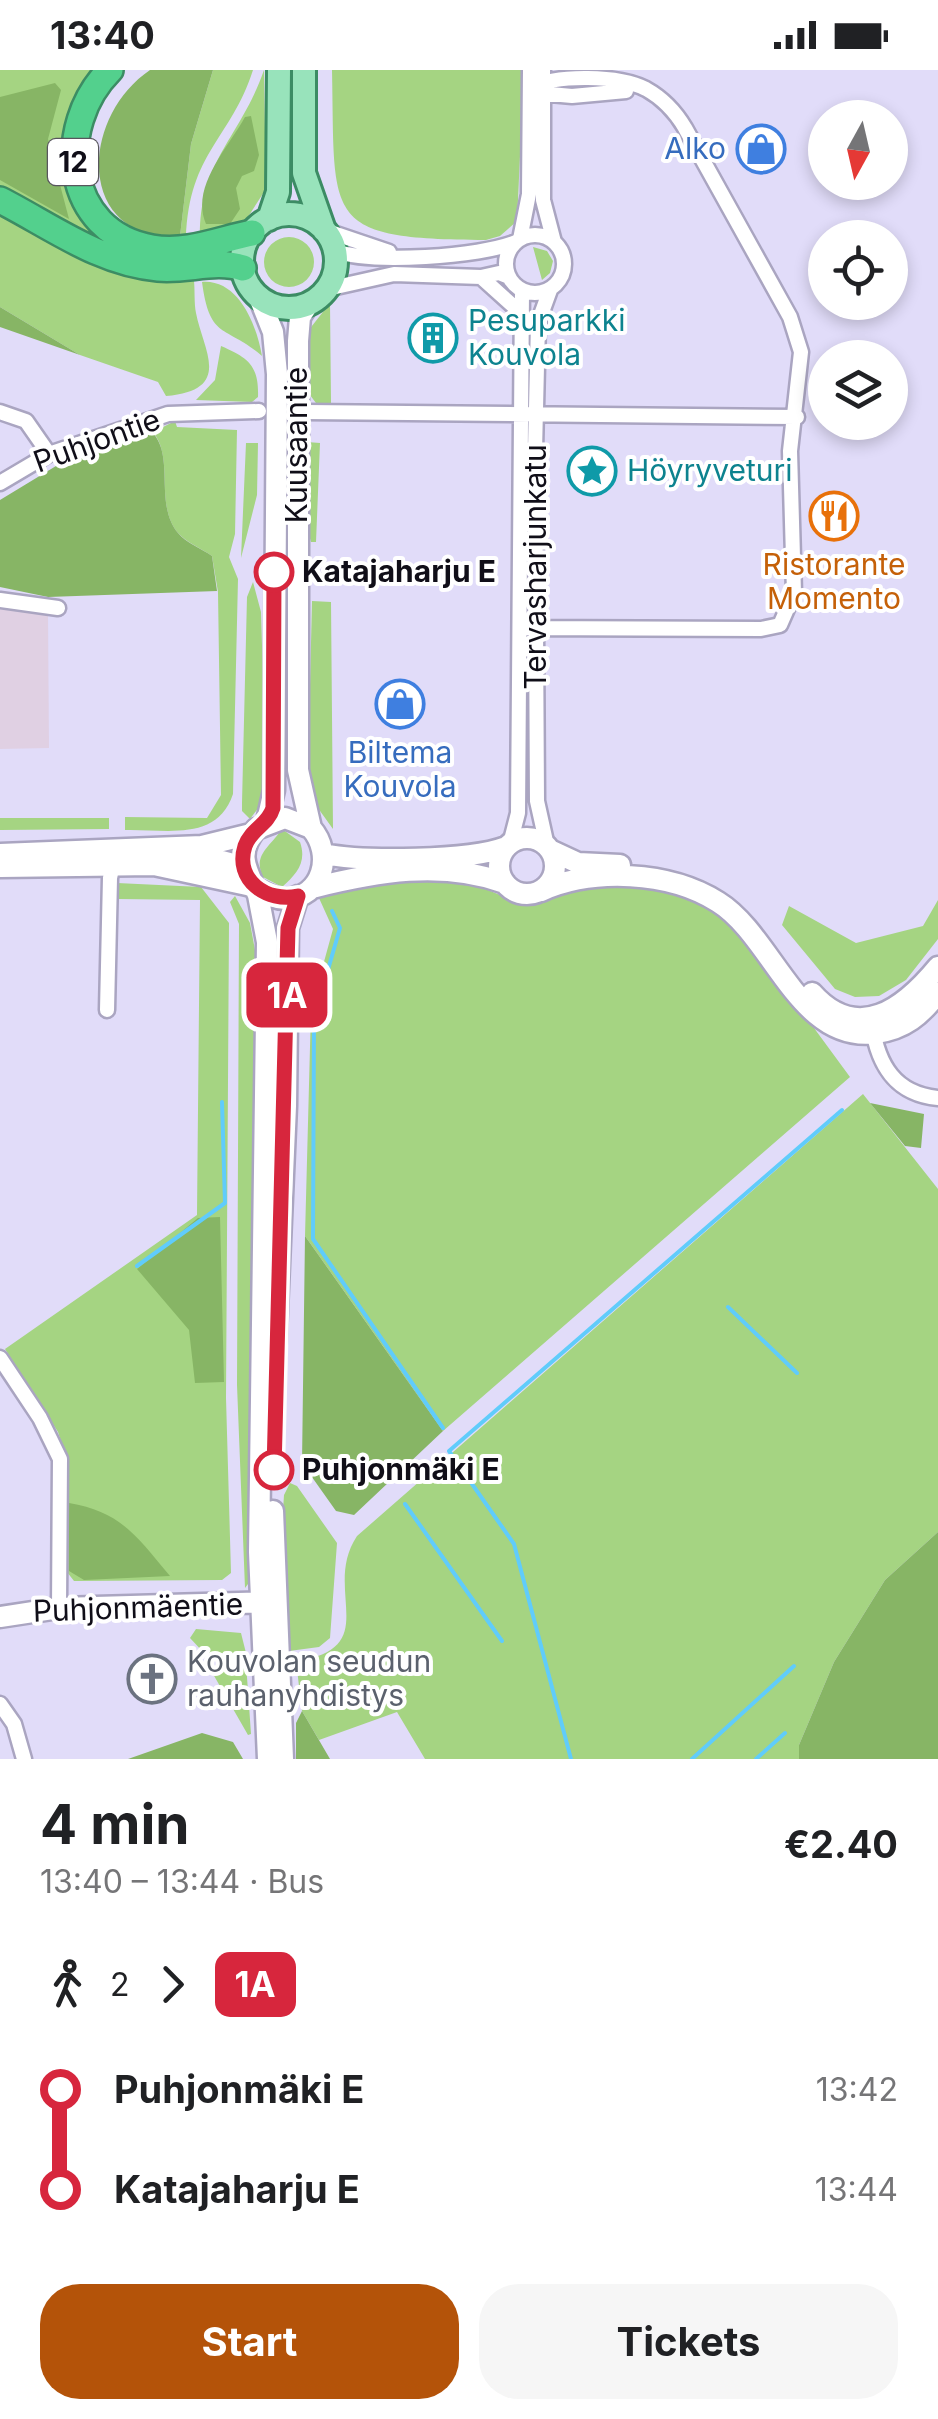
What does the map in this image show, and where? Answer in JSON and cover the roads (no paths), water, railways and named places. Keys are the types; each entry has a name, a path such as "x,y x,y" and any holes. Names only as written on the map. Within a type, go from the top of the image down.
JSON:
{"highway":[{"name":"12","path":"110,70 84,106 72,147 77,179 95,215 130,242 162,249 184,249 260,226"},
{"path":"0,200 77,243 124,262 157,268 204,268 251,284"}],"main road":[{"path":"279,70 278,192 244,250 251,284 283,308 318,296 335,270 329,240 304,173 304,70"},
{"path":"260,226 298,215 329,240"},
{"name":"Kuusaantie","path":"251,284 273,332 277,374 274,790 259,828"},
{"name":"Kuusaantie","path":"317,839 298,770 296,573 298,327 318,296"},
{"path":"0,867 202,846 294,819 317,839 364,861 390,856 479,854 526,838 578,862 663,869 704,880 750,914 819,1001 872,1026"},
{"path":"244,866 259,828"},
{"path":"283,1759 268,1602 286,1106 287,947 288,920 322,872 317,839"},
{"path":"505,883 499,865 508,846"},
{"path":"540,890 554,872 548,848"},
{"path":"0,854 114,858 256,887 275,898 414,870 458,871 505,883 525,894 574,880 616,877 678,883 700,892 736,916 820,1017 850,1032 910,1023 938,993"},
{"path":"154,866 214,859 244,866 256,887 266,930 268,1759"},
{"path":"872,1026 912,998 938,967"},
{"name":"Puhjonmäentie","path":"0,1617 59,1608 268,1602"}],"street":[{"path":"318,296 394,274 481,277 498,273 509,277 522,290 550,290 564,268 544,212 541,84 530,70"},
{"path":"529,628 780,625 794,593 790,452 797,416 801,352 790,317 674,111 655,96 634,91 541,84"},
{"path":"509,277 507,258 518,241 528,194 541,84"},
{"path":"329,240 361,258 486,253 538,235 554,242"},
{"path":"329,240 399,254"},
{"path":"481,277 522,314"},
{"name":"Tervasharjunkatu","path":"522,290 529,417 529,628 537,801 548,848"},
{"name":"Tervasharjunkatu","path":"529,417 538,324 550,290"},
{"path":"0,412 26,421 49,454"},
{"name":"Puhjontie","path":"0,483 49,454 168,414 259,412"},
{"path":"306,412 529,417 797,416"},
{"path":"0,600 58,608"},
{"name":"Tervasharjunkatu","path":"508,846 518,813 529,628"},
{"path":"107,1010 114,858"},
{"path":"872,1026 883,1066 901,1087 938,1098"},
{"path":"0,1358 40,1418 60,1458 59,1608"},
{"path":"0,1704 14,1724 24,1759"}],"waterway":[{"path":"332,911 340,928 314,1018 313,1239 443,1428"},
{"path":"137,1266 225,1203 222,1102"},
{"path":"571,1759 514,1544 449,1451 842,1110"},
{"path":"728,1307 797,1373"},
{"path":"405,1504 502,1641"},
{"path":"692,1759 794,1666"},
{"path":"756,1759 785,1733"}],"place":[{"name":"Alko","path":"761,149"},
{"name":"Pesuparkki Kouvola","path":"433,338"},
{"name":"Höyryveturi","path":"592,471"},
{"name":"Ristorante Momento","path":"834,516"},
{"name":"Katajaharju E","path":"274,572"},
{"name":"Biltema Kouvola","path":"400,704"},
{"name":"Puhjonmäki E","path":"274,1470"},
{"name":"Kouvolan seudun rauhanyhdistys","path":"152,1679"}]}
